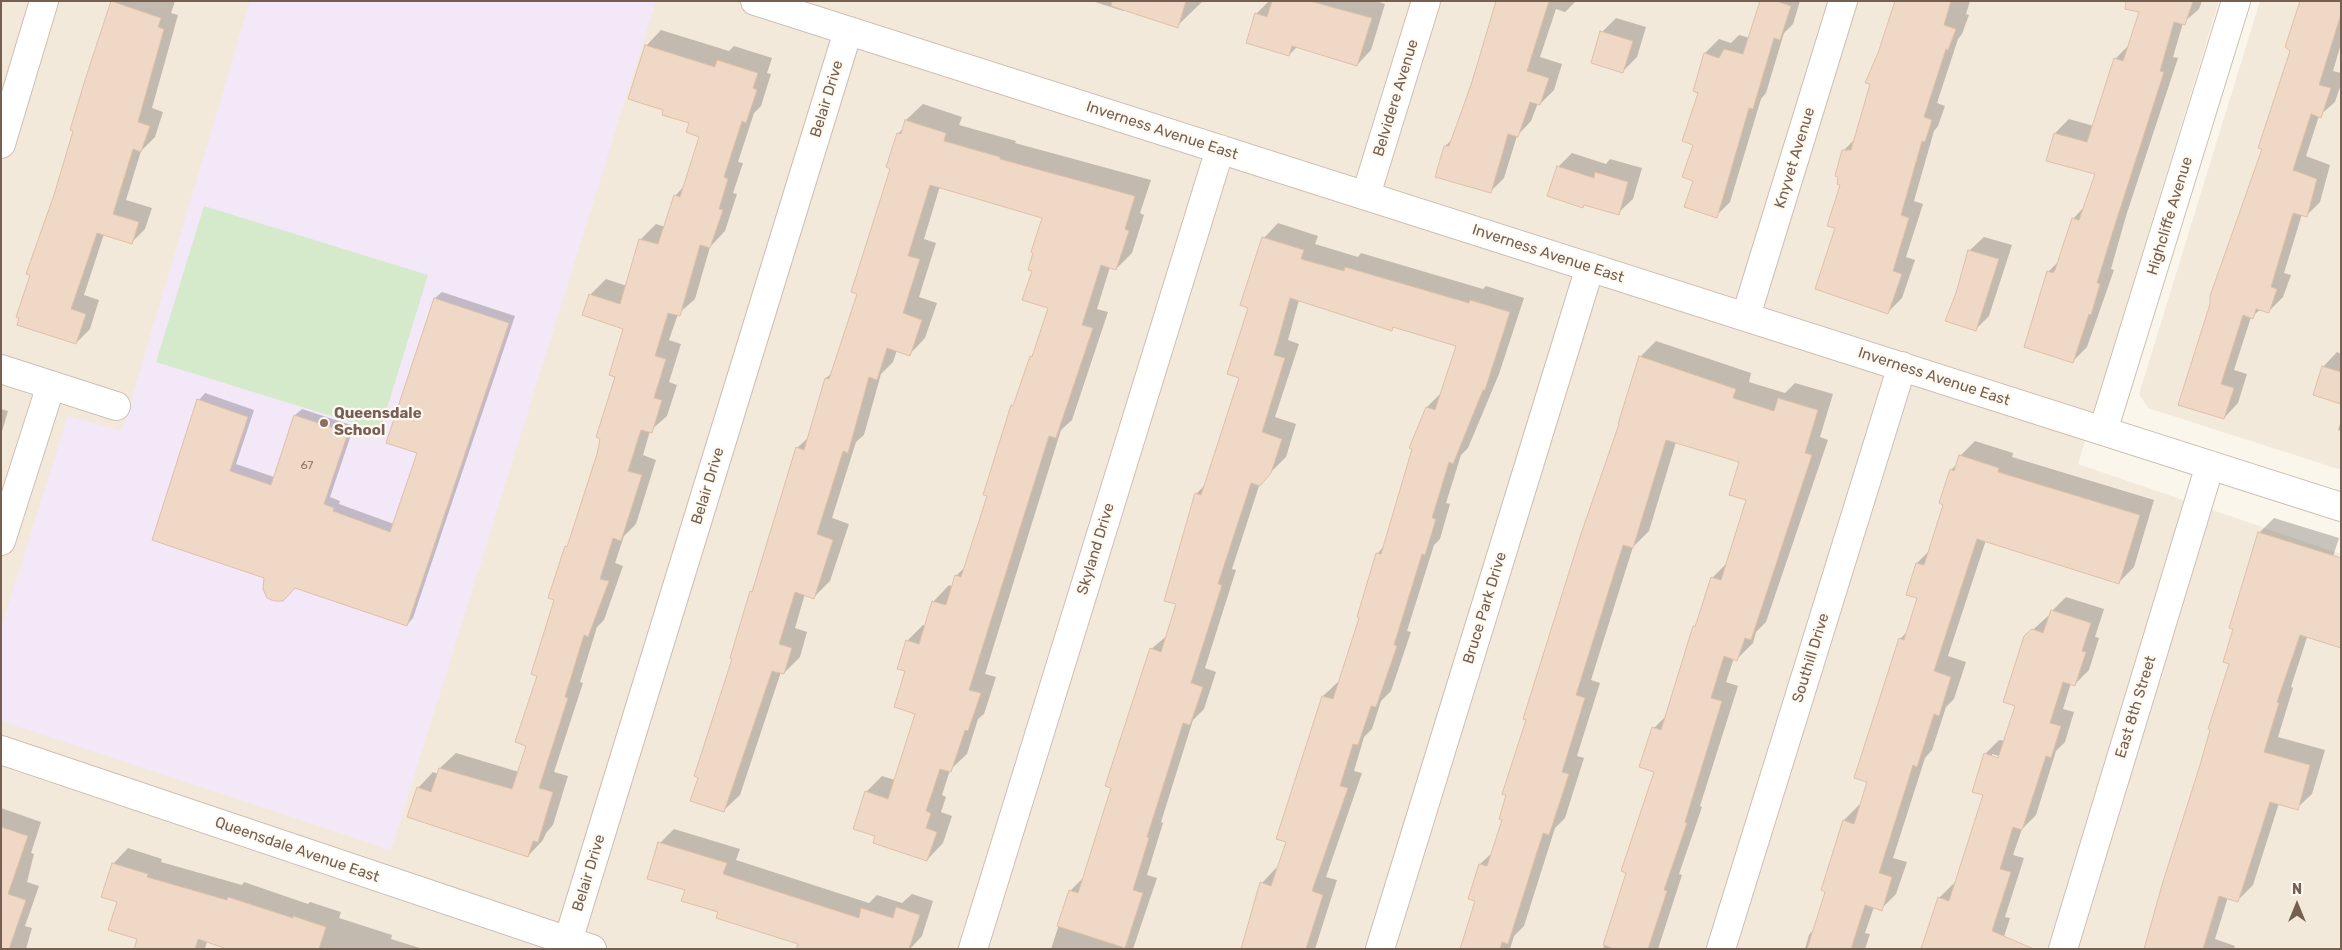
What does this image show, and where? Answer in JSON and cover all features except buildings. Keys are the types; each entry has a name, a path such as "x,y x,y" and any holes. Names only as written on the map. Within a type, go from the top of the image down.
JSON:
{"street":[{"path":"1,144 44,1"},
{"name":"Inverness Avenue East","path":"755,1 2341,507"},
{"name":"Belvidere Avenue","path":"1366,195 1426,1"},
{"name":"Knyvet Avenue","path":"1746,316 1843,1"},
{"name":"Highcliffe Avenue","path":"2103,431 2236,1"},
{"name":"Belair Drive","path":"580,945 848,30"},
{"name":"Skyland Drive","path":"973,949 1220,149"},
{"name":"Bruce Park Drive","path":"1380,949 1590,267"},
{"name":"Southill Drive","path":"1721,949 1902,366"},
{"path":"1,369 116,406"},
{"path":"1,541 51,385"},
{"name":"East 8th Street","path":"2063,949 2210,465"},
{"name":"Queensdale Avenue East","path":"1,750 580,945"}],"shaded area":[{"path":"1,1 2219,1 2078,464 2341,554 2341,949 1,949"},
{"name":"Queensdale School","path":"250,1 656,1 391,850 1,721 1,628 68,416 122,431"},
{"path":"2260,1 2341,1 2341,470 2148,408 2139,394"}],"green space":[{"path":"204,206 428,275 380,431 156,362"}],"place":[{"name":"Queensdale School","path":"324,423"}]}
